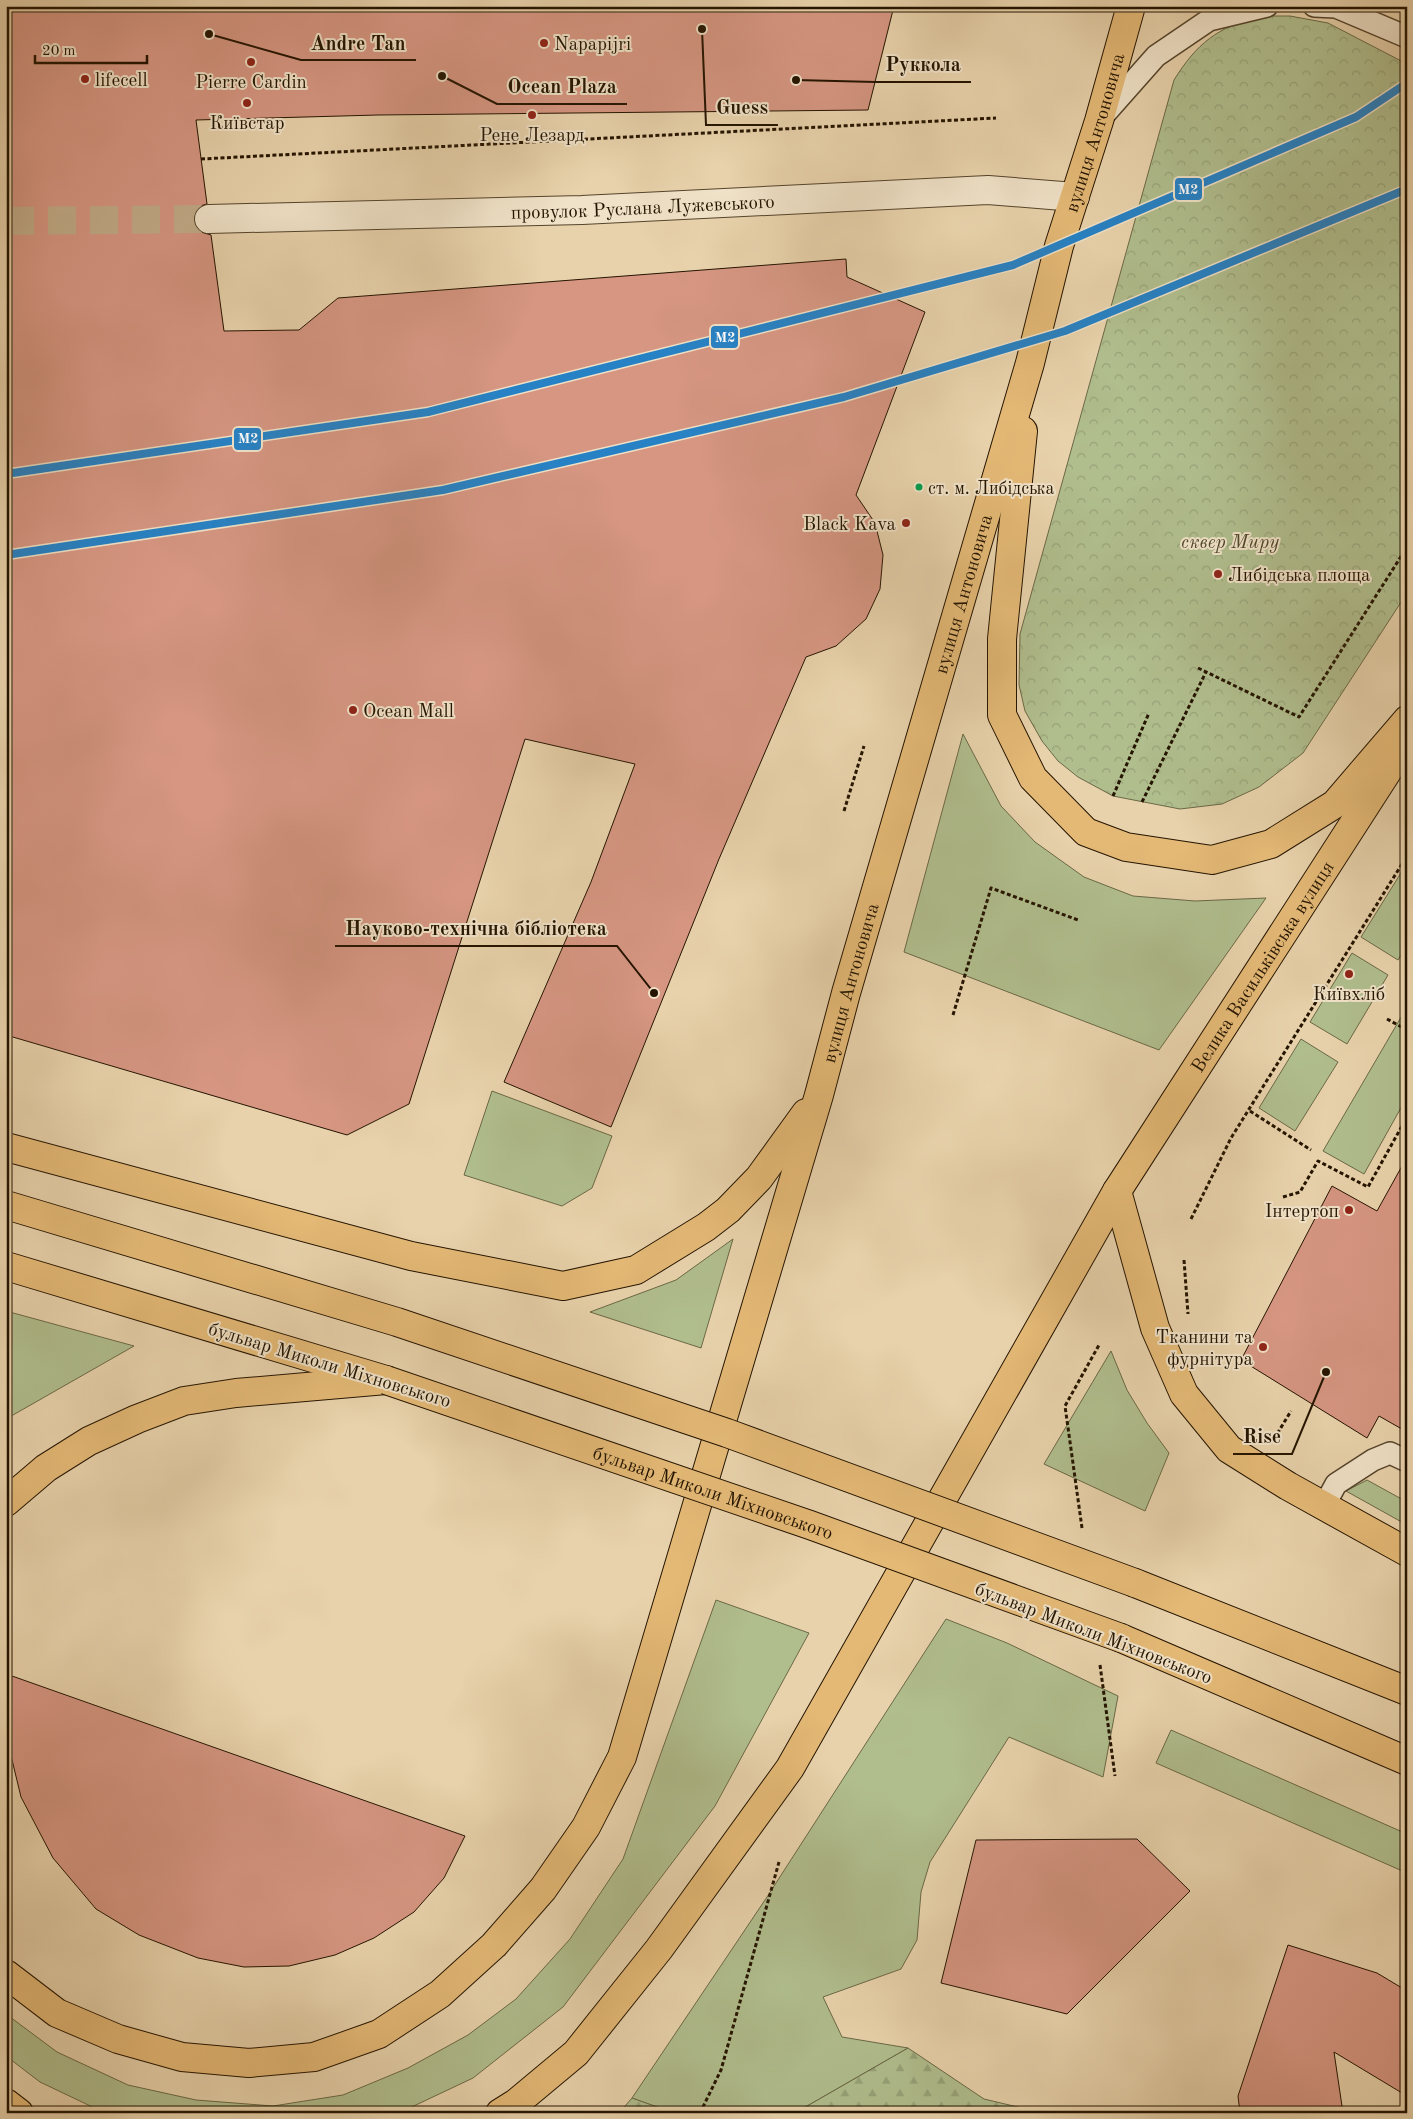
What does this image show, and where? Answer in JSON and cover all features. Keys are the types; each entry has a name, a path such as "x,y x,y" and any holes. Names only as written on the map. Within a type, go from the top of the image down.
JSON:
{"main road":[{"name":"вулиця Антоновича","path":"6,1974 58,2013 118,2039 182,2056 249,2063 314,2057 379,2034 440,1994 494,1945 543,1889 581,1835 622,1757 819,1095 846,993 1030,363 1059,246 1099,121 1131,6"},
{"path":"1030,363 1002,639 1002,715 1033,778 1086,832 1126,847 1212,860 1271,844 1335,804 1407,720"},
{"name":"Велика Васильківська вулиця","path":"500,2113 516,2103 576,2053 659,1949 790,1768 1117,1191 1407,741"},
{"path":"6,1147 411,1256 563,1286 636,1270 706,1227 728,1210 759,1178 819,1095"},
{"path":"1117,1191 1155,1328 1184,1394 1228,1449 1324,1506 1407,1552"},
{"path":"6,1205 397,1322 727,1433 1135,1582 1407,1691"},
{"name":"бульвар Миколи Міхновського","path":"6,1266 386,1380 810,1525 1121,1638 1407,1761"},
{"path":"6,1502 46,1468 89,1441 137,1419 184,1401 236,1393 386,1380"},
{"path":"6,2103 19,2113"}],"street":[{"name":"провулок Руслана Лужевського","path":"209,219 582,210 988,190 1075,197"}],"lane":[{"path":"1099,121 1156,56 1208,20 1266,6"},
{"path":"1314,6 1336,7 1407,37"},
{"path":"1324,1506 1336,1484 1373,1460 1390,1453 1407,1461"}],"path":[{"path":"201,159 996,118"},
{"path":"1198,668 1298,717 1407,547"},
{"path":"1142,802 1206,672"},
{"path":"1114,796 1149,713"},
{"path":"844,811 864,746"},
{"path":"1191,1219 1231,1138 1250,1111 1407,856"},
{"path":"953,1015 991,888 1078,920"},
{"path":"1387,1019 1407,1030"},
{"path":"1250,1111 1311,1150"},
{"path":"1283,1197 1300,1192 1318,1161 1368,1186 1407,1117"},
{"path":"1184,1260 1188,1316"},
{"path":"1066,1406 1099,1346"},
{"path":"1270,1445 1291,1411"},
{"path":"700,2113 721,2070 778,1862"}],"green space":[{"name":"сквер Миру","path":"1259,16 1290,16 1328,23 1407,64 1407,593 1303,753 1259,787 1222,804 1180,809 1113,796 1078,777 1058,761 1042,741 1025,711 1019,685 1020,634 1174,80 1191,56 1209,39 1231,26"},
{"path":"963,734 1001,806 1035,842 1084,877 1133,896 1195,901 1266,898 1159,1050 904,952"},
{"path":"1404,868 1407,870 1407,945 1398,960 1361,937"},
{"path":"1352,953 1388,975 1347,1044 1310,1022"},
{"path":"1407,1007 1407,1097 1364,1174 1323,1151"},
{"path":"1301,1039 1338,1062 1295,1131 1259,1108"},
{"path":"492,1091 612,1136 592,1188 562,1206 464,1175"},
{"path":"733,1239 701,1348 590,1312 676,1280"},
{"path":"6,1311 134,1346 13,1415 6,1421"},
{"path":"1111,1351 1127,1390 1147,1423 1169,1453 1145,1511 1044,1464"},
{"path":"1367,1480 1407,1502 1407,1525 1346,1491"},
{"path":"716,1600 809,1633 715,1806 563,2007 473,2078 399,2113 105,2113 40,2082 6,2056 6,2014 57,2052 128,2085 196,2100 273,2106 343,2095 408,2068 468,2035 516,1999 570,1939 623,1859"},
{"path":"946,1619 1007,1643 1118,1696 1103,1777 1009,1737 930,1862 921,1892 917,1940 901,1969 823,1997 842,2037 908,2048 795,2113 667,2113 657,2107 632,2098 767,1897"},
{"path":"1171,1730 1407,1834 1407,1873 1156,1763"},
{"path":"908,2048 984,2099 1043,2113 989,2113 927,2108 916,2113 795,2113"},
{"path":"632,2098 657,2107 667,2113 619,2113"}],"building":[{"name":"Ocean Mall","path":"6,6 894,6 868,110 378,115 196,120 207,204 200,206 193,220 196,228 201,232 211,235 224,331 299,330 338,298 846,259 847,277 925,312 856,495 875,523 883,555 880,589 866,619 836,646 806,657 719,859 611,1127 504,1082 591,882 635,764 525,739 409,1104 347,1135 6,1035"},
{"path":"1407,1157 1407,1432 1379,1416 1367,1438 1241,1360 1332,1186 1377,1211"},
{"path":"12,1676 465,1836 444,1878 414,1912 374,1938 335,1955 289,1966 244,1967 198,1958 139,1935 96,1909 53,1858 21,1797 7,1739"},
{"path":"1137,1839 1190,1891 1067,2014 941,1983 976,1840"},
{"path":"1288,1945 1377,1973 1407,1991 1407,2096 1334,2052 1343,2113 1240,2113 1238,2096"}],"tunnel":[{"path":"6,221 209,219"}],"transit line":[{"name":"M2","path":"6,474 428,412 1013,265 1356,117 1407,83"},
{"name":"M2","path":"6,555 443,490 844,397 1065,331 1407,189"}],"place":[{"name":"Guess","path":"702,29"},
{"name":"Andre Tan","path":"209,34"},
{"name":"Napapijri","path":"544,43"},
{"name":"Pierre Cardin","path":"251,62"},
{"name":"Ocean Plaza","path":"442,76"},
{"name":"lifecell","path":"85,79"},
{"name":"Руккола","path":"796,80"},
{"name":"Киïвстар","path":"247,103"},
{"name":"Рене Лезард","path":"532,115"},
{"name":"ст. м. Либідська","path":"919,487"},
{"name":"Black Kava","path":"906,523"},
{"name":"Либідська площа","path":"1218,574"},
{"name":"Ocean Mall","path":"353,710"},
{"name":"Київхліб","path":"1349,974"},
{"name":"Науково-технічна бібліотека","path":"654,993"},
{"name":"Інтертоп","path":"1349,1210"},
{"name":"Тканини та фурнітура","path":"1263,1347"},
{"name":"Rise","path":"1326,1372"}]}
